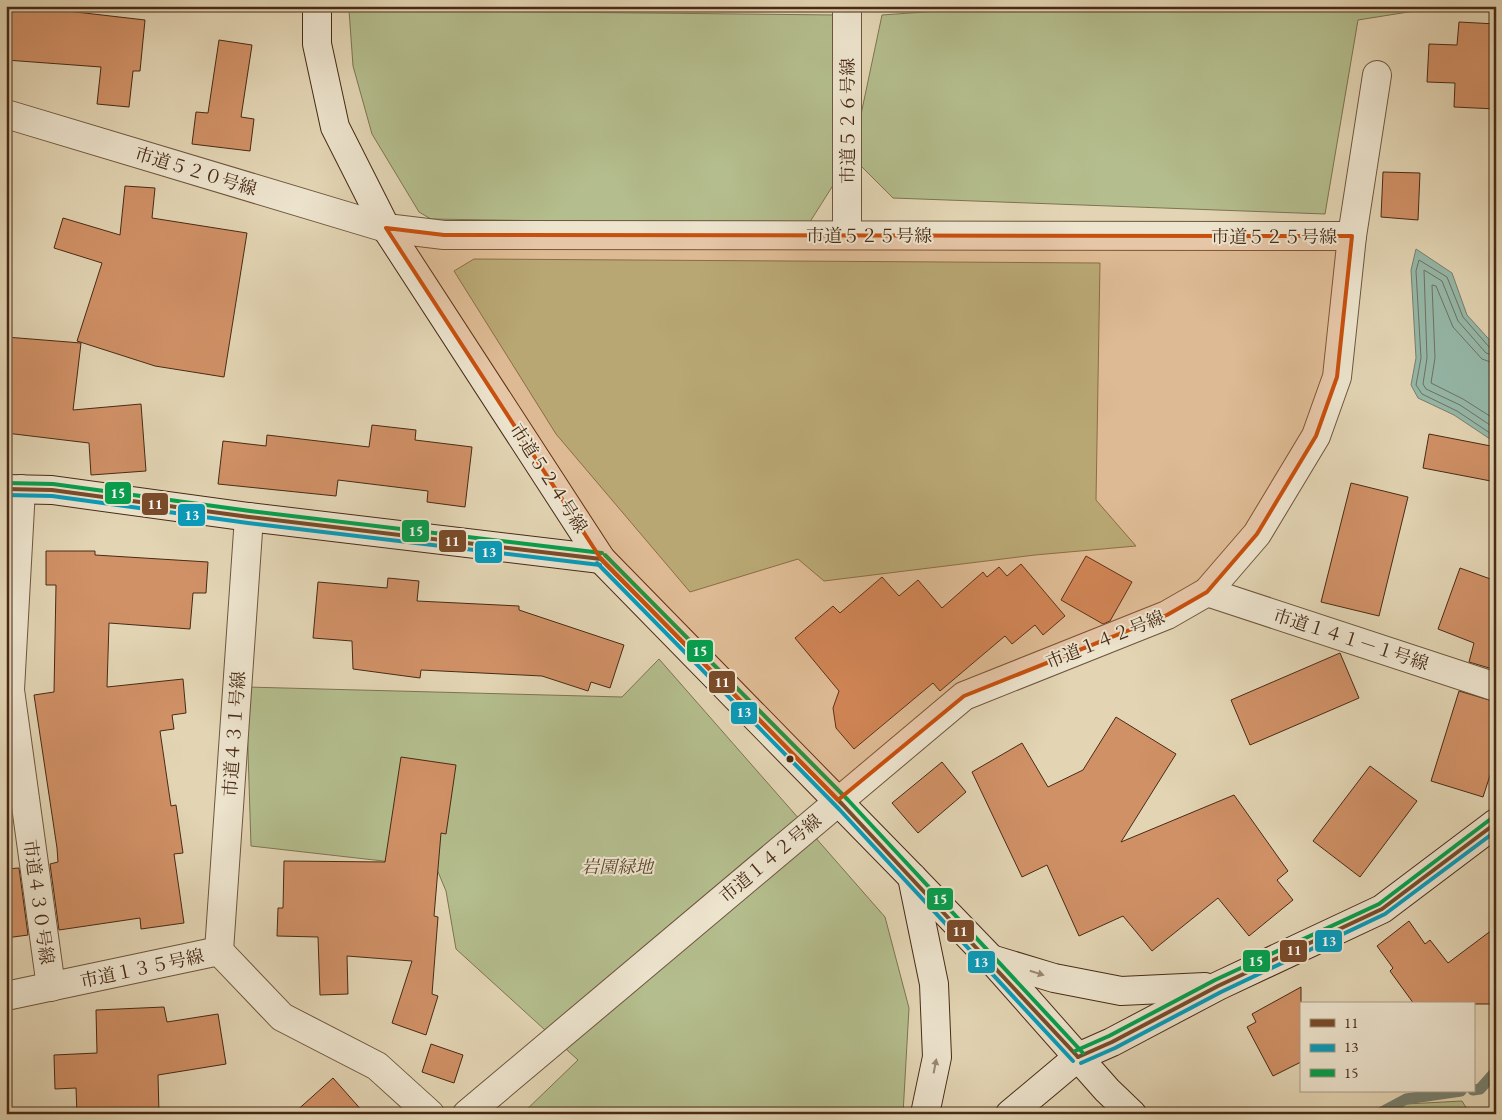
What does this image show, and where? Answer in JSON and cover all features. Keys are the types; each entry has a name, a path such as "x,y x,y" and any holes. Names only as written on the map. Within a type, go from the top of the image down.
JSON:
{"street":[{"name":"市道５２４号線","path":"317,6 317,44 335,127 386,228 601,559 991,959 1107,1090 1132,1114"},
{"name":"市道５２６号線","path":"847,6 847,235"},
{"name":"市道１４２号線","path":"467,1114 838,800 964,696 1167,615 1207,592 1257,534 1316,436 1337,377 1352,236 1377,75"},
{"name":"市道５２０号線","path":"6,114 386,228"},
{"name":"市道５２５号線","path":"386,228 444,235 1352,236"},
{"path":"14,489 52,490 249,517 601,559"},
{"name":"市道４３０号線","path":"14,489 10,690 51,987"},
{"name":"市道４３１号線","path":"219,951 249,517"},
{"name":"市道１４１－１号線","path":"1207,592 1496,687"},
{"path":"1010,1114 1078,1057 1112,1042 1218,986 1382,909 1496,823"},
{"path":"912,877 934,984 936,1057 925,1114"},
{"name":"市道１３５号線","path":"6,996 219,951 282,1017 377,1066 430,1114"},
{"path":"991,959 1054,978 1121,991 1176,990 1218,986"}],"highlighted area":[{"path":"386,228 444,235 1352,236 1337,377 1316,436 1257,534 1207,592 1167,615 964,696 838,800 601,559"}],"green space":[{"path":"1009,6 1446,6 1358,20 1325,214 893,198 852,157 882,15"},
{"path":"349,10 836,15 837,179 808,225 431,219 419,212 372,134 353,66"},
{"path":"474,259 1100,263 1096,500 1136,546 1035,555 824,581 798,559 690,592 556,434 454,271"},
{"name":"岩園緑地","path":"659,659 885,917 909,1008 903,1114 522,1114 578,1060 456,949 446,891 436,867 251,846 246,687 622,697"},
{"path":"1462,1101 1470,1114 1395,1114 1406,1104"}],"water":[{"path":"1416,249 1452,273 1467,315 1496,347 1496,443 1454,415 1418,398 1411,385 1416,358 1411,270"}],"building":[{"path":"6,6 51,6 50,9 145,20 140,71 133,71 129,107 97,104 101,67 6,60"},
{"path":"1459,22 1496,24 1496,109 1454,107 1455,83 1427,82 1429,44 1457,45"},
{"path":"219,40 252,45 241,117 254,119 250,151 192,144 196,112 208,113"},
{"path":"1383,172 1420,173 1418,220 1381,217"},
{"path":"125,186 155,188 152,218 247,233 224,377 155,366 77,341 102,263 54,248 63,218 120,235"},
{"path":"6,337 81,343 73,410 141,404 146,471 91,475 89,443 6,433"},
{"path":"372,425 416,430 415,440 472,447 465,507 427,502 428,491 338,480 336,496 218,484 223,441 266,446 267,435 369,447"},
{"path":"1429,434 1496,447 1496,482 1423,468"},
{"path":"1351,483 1408,497 1379,616 1321,602"},
{"path":"46,551 95,551 95,555 208,562 206,593 193,593 190,629 109,623 107,687 183,679 186,713 172,715 174,729 160,731 171,806 176,805 183,853 174,854 184,923 141,929 140,918 59,930 50,864 58,862 57,848 34,695 54,692 56,585 46,585"},
{"path":"1086,556 1132,582 1110,621 1103,624 1061,600"},
{"path":"1021,564 1065,616 1043,635 1035,625 1012,644 1005,636 940,691 933,683 854,749 836,728 833,708 839,691 795,638 833,606 840,613 882,577 899,596 918,580 942,608 983,572 987,577 999,567 1007,576"},
{"path":"1460,568 1496,581 1496,670 1469,662 1474,643 1438,629"},
{"path":"388,578 419,581 417,601 519,606 519,610 624,645 610,688 591,682 588,691 542,676 421,670 420,678 353,669 352,641 313,638 318,582 387,588"},
{"path":"1340,653 1359,698 1250,745 1231,700"},
{"path":"1459,691 1496,702 1496,757 1483,797 1431,781"},
{"path":"1116,717 1176,754 1121,842 1234,795 1288,871 1277,880 1293,900 1249,936 1218,898 1152,951 1123,916 1079,936 1047,865 1022,877 972,772 1022,743 1048,787 1083,770"},
{"path":"401,757 456,765 446,834 441,833 434,916 438,917 432,994 438,996 426,1035 392,1023 412,961 347,956 348,994 320,995 318,937 277,936 278,908 283,908 284,861 385,862"},
{"path":"942,762 966,792 918,833 892,803"},
{"path":"1370,766 1417,801 1360,877 1313,841"},
{"path":"19,868 28,935 6,938 6,869"},
{"path":"1409,921 1425,944 1430,940 1448,963 1496,927 1496,1004 1413,1002 1390,971 1393,968 1377,946"},
{"path":"1301,987 1300,1062 1273,1076 1247,1027 1256,1022 1252,1014"},
{"path":"164,1007 167,1022 218,1014 226,1064 158,1075 159,1114 77,1114 76,1088 55,1089 54,1055 97,1053 96,1010"},
{"path":"431,1044 463,1055 454,1083 422,1072"},
{"path":"333,1078 365,1114 293,1114"}],"waterway":[{"path":"1474,1090 1480,1089 1496,1071"},
{"path":"1378,1114 1406,1099 1454,1092"}],"transit line":[{"name":"15","path":"6,483 53,484 250,511 602,553"},
{"name":"11","path":"6,489 52,490 249,517 601,559"},
{"name":"13","path":"6,495 52,496 248,523 600,565"},
{"name":"15","path":"605,555 848,800 1083,1053"},
{"name":"11","path":"601,559 843,805 1078,1057"},
{"name":"13","path":"597,563 839,809 1073,1061"},
{"name":"15","path":"1075,1051 1109,1036 1215,980 1379,904 1492,818"},
{"name":"11","path":"1078,1057 1112,1042 1218,986 1382,909 1496,823"},
{"name":"13","path":"1081,1063 1115,1048 1221,992 1385,914 1496,831"}]}
